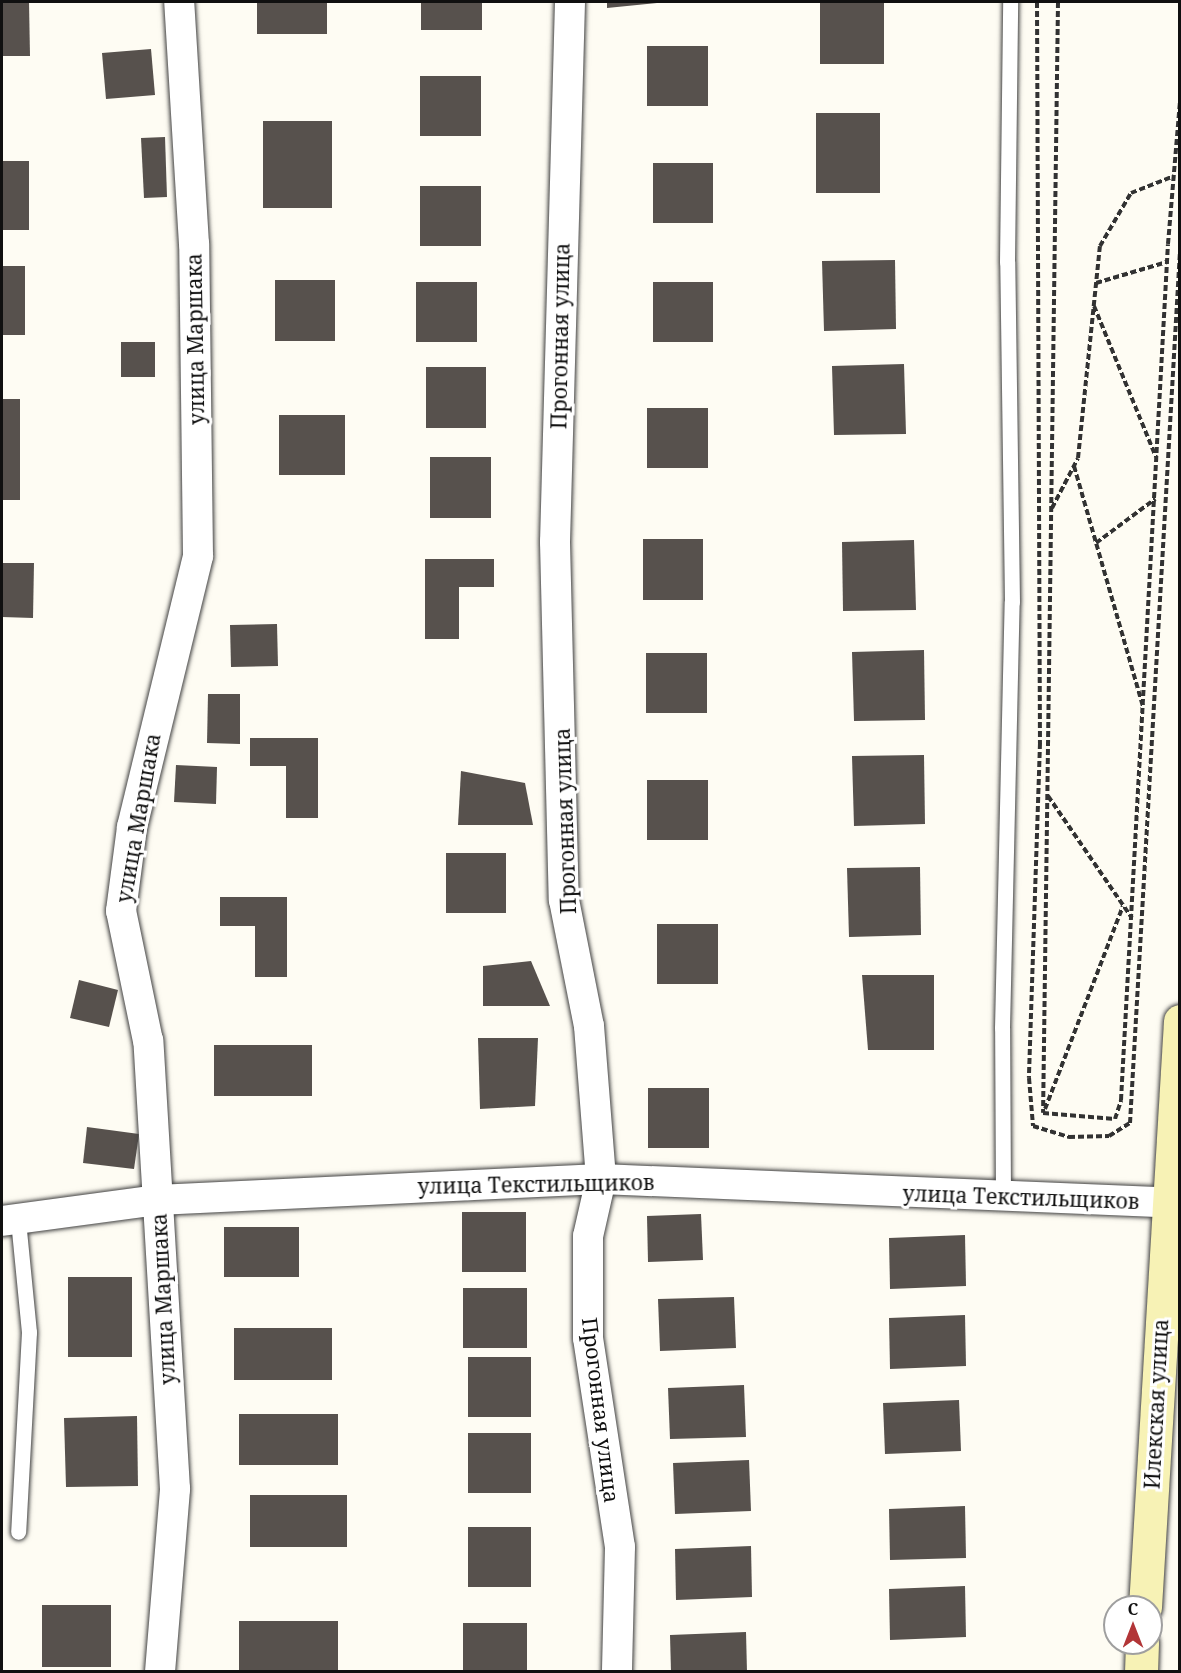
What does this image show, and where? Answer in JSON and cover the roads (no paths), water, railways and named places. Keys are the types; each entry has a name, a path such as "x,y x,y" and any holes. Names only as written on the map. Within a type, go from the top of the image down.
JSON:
{"street":[{"name":"улица Маршака","path":"160,1671 175,1489 148,1041 121,911 134,817 198,556 194,244 179,2"},
{"name":"Прогонная улица","path":"570,2 555,542 564,900 589,1026 601,1179 588,1236 588,1338 620,1547 617,1671"},
{"name":"Илекская улица","path":"1145,1595 1173,1202 1179,1021"},
{"name":"улица Текстильщиков","path":"10,1221 157,1200 601,1179 1003,1197 1173,1202"},
{"path":"1140,1671 1141,1655"}],"lane":[{"path":"1003,1197 1002,1028 1012,602 1007,262 1010,2"},
{"path":"10,1221 29,1332 18,1532"}]}
